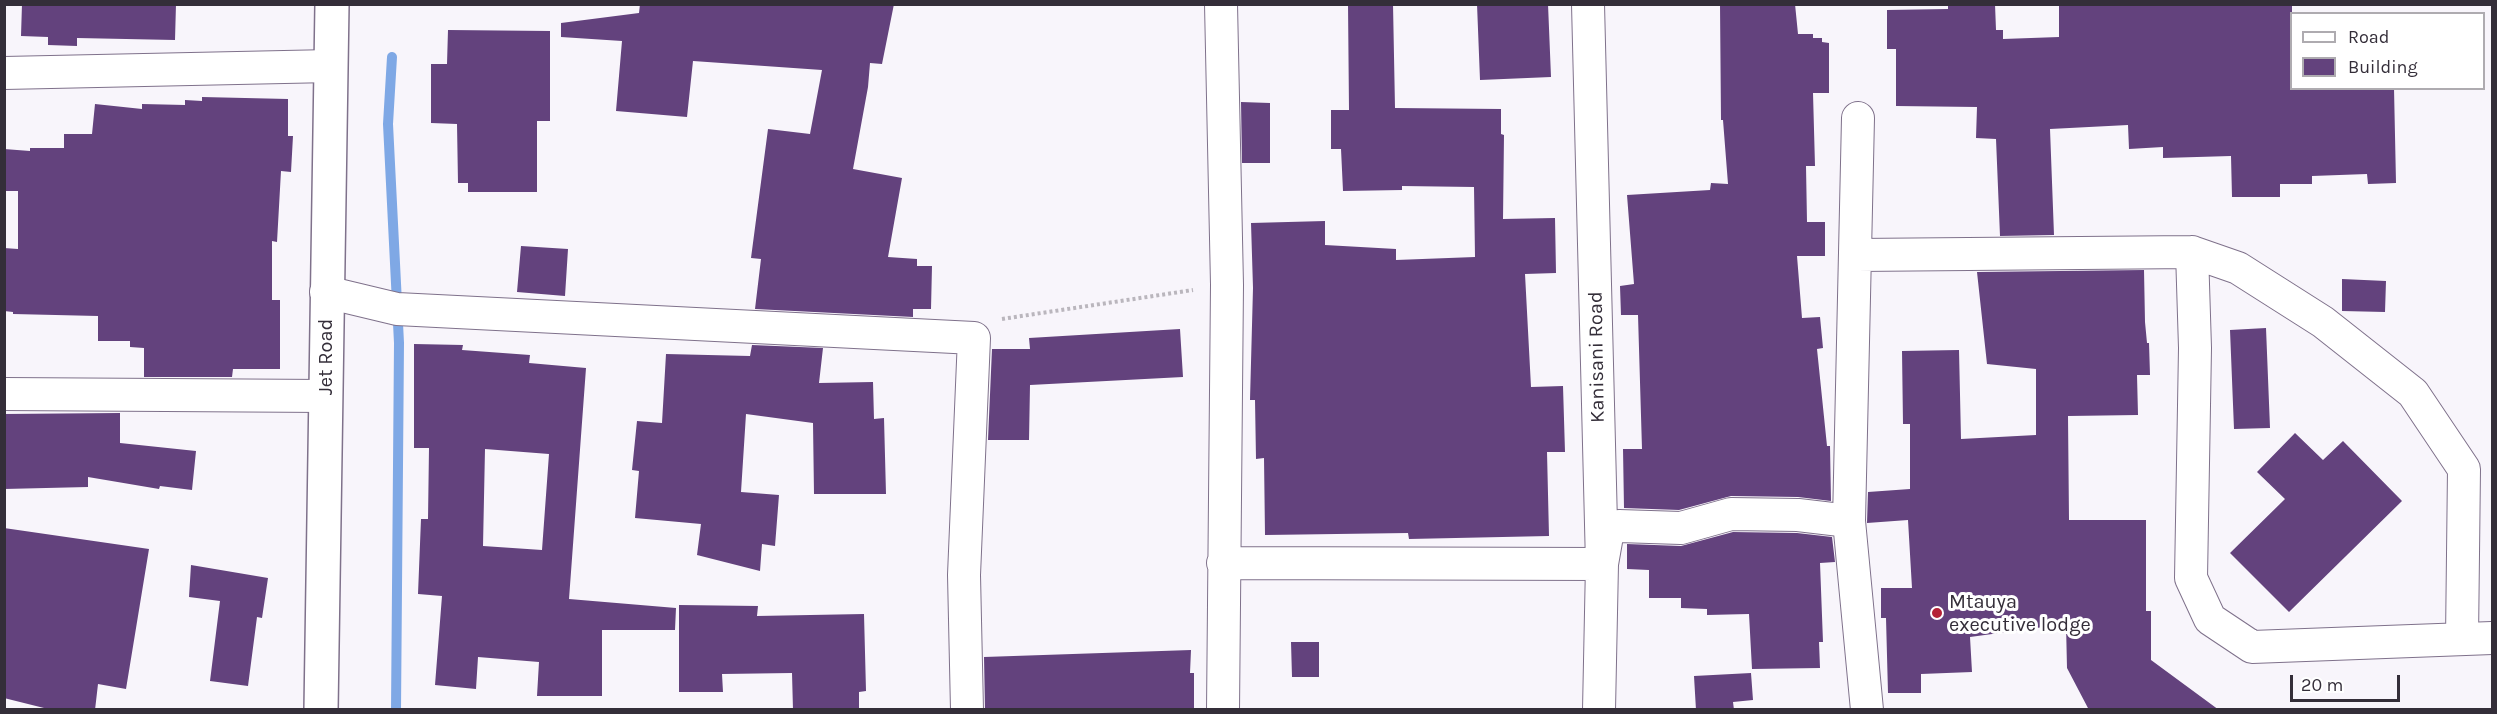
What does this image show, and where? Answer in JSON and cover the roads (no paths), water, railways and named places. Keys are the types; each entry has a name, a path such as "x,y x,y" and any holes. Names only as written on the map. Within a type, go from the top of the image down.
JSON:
{"main road":[{"name":"Jet Road","path":"321,710 332,4"}],"street":[{"path":"1221,4 1227,285 1223,710"},
{"name":"Kanisani Road","path":"1588,4 1602,564 1599,710"},
{"path":"4,73 331,66"},
{"path":"1858,118 1857,255 1849,521 1867,710"},
{"path":"1857,255 2192,252 2238,268 2324,322 2413,393 2464,469 2462,639"},
{"path":"2192,252 2195,348 2191,578 2210,619 2252,647 2493,638"},
{"path":"326,292 397,309 974,338 964,575 967,710"},
{"path":"4,394 326,396"},
{"path":"1223,563 1602,564 1608,530 1620,526 1681,528 1731,514 1798,515 1849,521"}],"waterway":[{"path":"392,57 388,124 399,343 396,710"}],"place":[{"name":"Mtauya executive lodge","path":"1937,613"}]}
